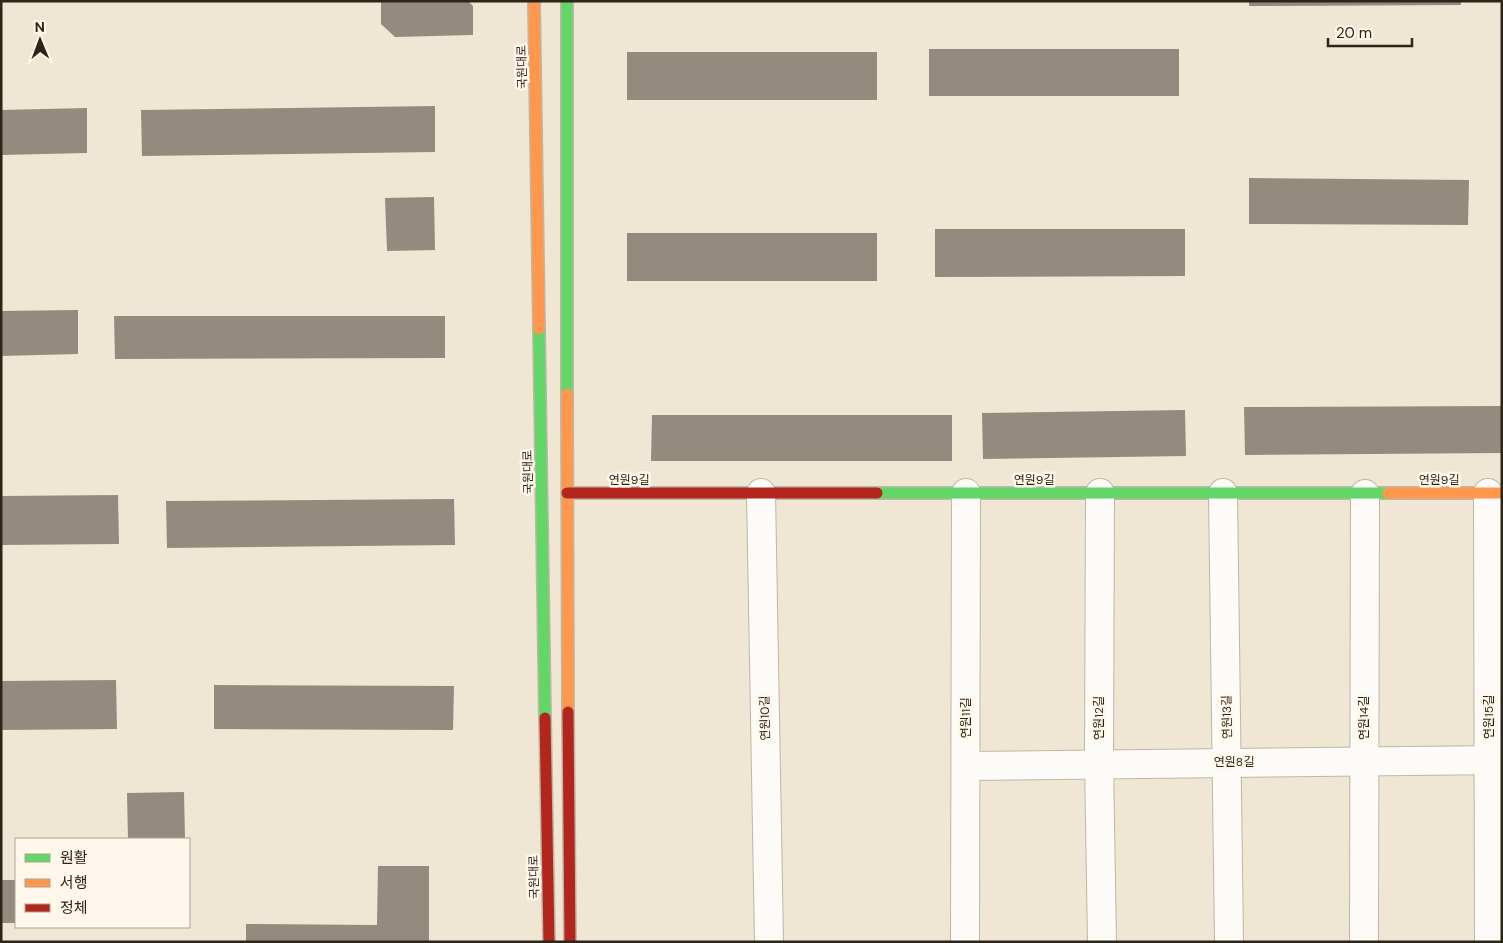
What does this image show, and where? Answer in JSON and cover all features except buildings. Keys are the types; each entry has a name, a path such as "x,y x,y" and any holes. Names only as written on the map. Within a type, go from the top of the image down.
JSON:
{"street":[{"name":"국원대로","path":"534,1 549,942"},
{"path":"567,1 567,494 570,942"},
{"name":"연원10길","path":"761,493 769,942"},
{"name":"연원13길","path":"1223,493 1229,942"},
{"name":"연원9길","path":"567,494 1495,493"},
{"name":"연원15길","path":"1489,942 1495,760 1495,493"},
{"name":"연원11길","path":"966,494 966,942"},
{"name":"연원12길","path":"1100,494 1099,763 1102,942"},
{"name":"연원14길","path":"1364,942 1365,494"},
{"name":"연원8길","path":"966,766 1495,760"}],"traffic: fast":[{"path":"567,1 567,394"},
{"path":"539,329 545,718"},
{"path":"877,493 1388,493"}],"traffic: slow":[{"path":"534,1 539,329"},
{"path":"567,394 568,712"},
{"path":"1388,493 1502,493"}],"traffic: jam":[{"path":"567,493 877,493"},
{"path":"568,712 570,942"},
{"path":"545,718 549,942"}]}
